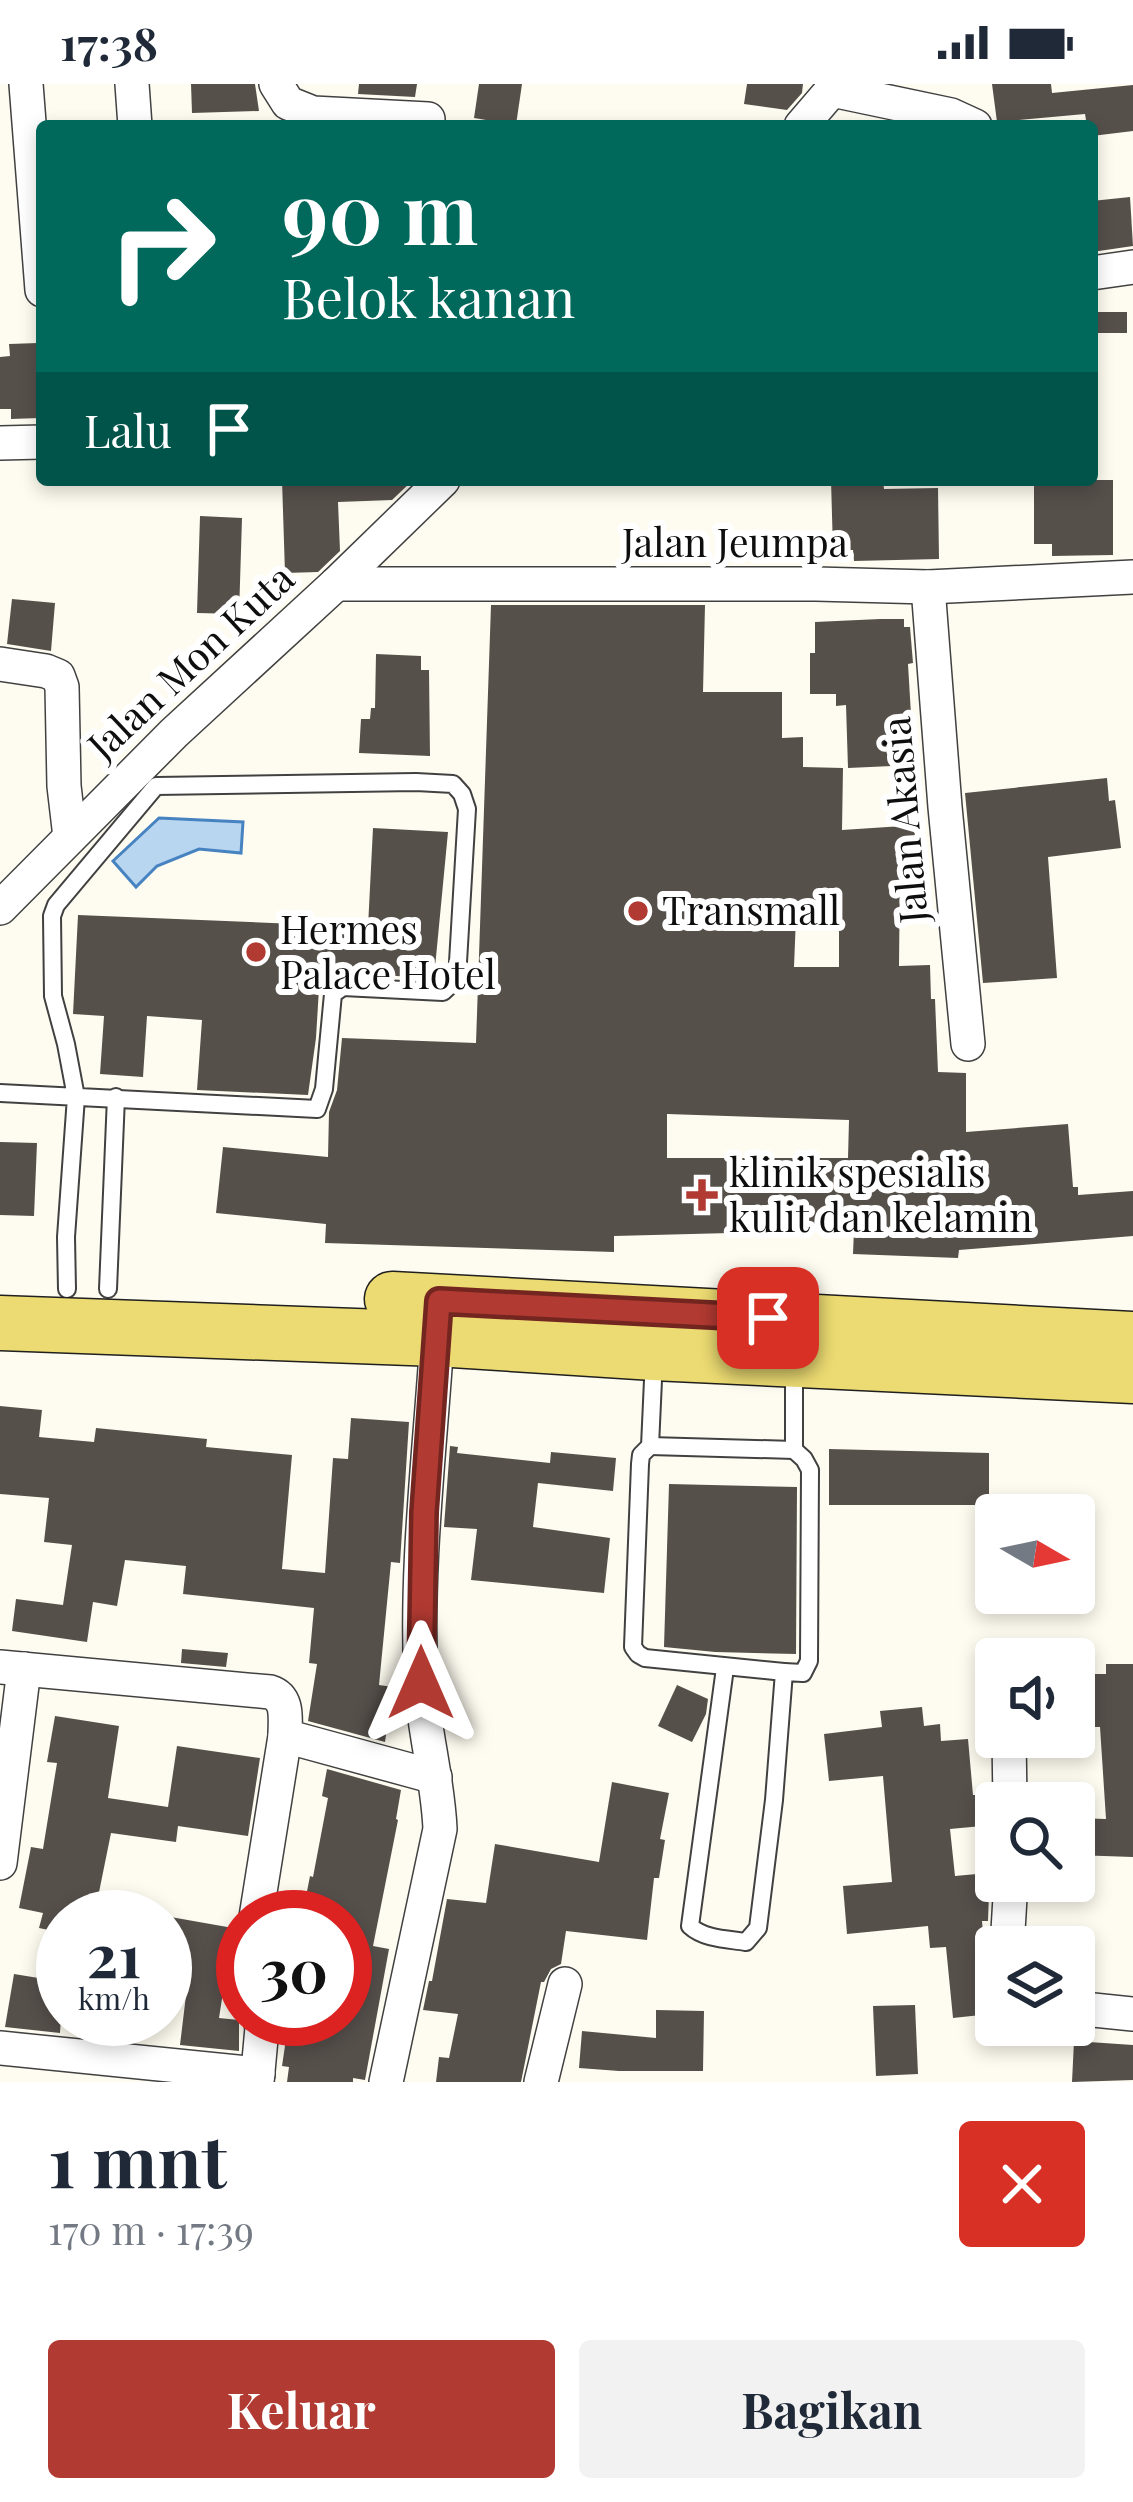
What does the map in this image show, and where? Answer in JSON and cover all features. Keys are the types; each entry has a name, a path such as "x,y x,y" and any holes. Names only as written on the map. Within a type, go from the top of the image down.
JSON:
{"main road":[{"path":"0,1286 71,1298 438,1320 1133,1339"},
{"path":"0,1323 71,1298"},
{"path":"438,1320 654,1353 1133,1376"}],"street":[{"path":"26,84 36,213"},
{"path":"132,84 135,120"},
{"path":"276,84 288,103 314,113 403,120"},
{"path":"428,120 431,84"},
{"path":"806,120 835,87 962,120"},
{"path":"1098,272 1133,268"},
{"path":"0,443 36,442"},
{"name":"Jalan Mon Kuta","path":"0,908 173,733 436,486"},
{"name":"Jalan Jeumpa","path":"336,584 928,587 1133,577"},
{"name":"Jalan Akasia","path":"928,587 968,1045"},
{"path":"0,664 58,676 70,837"},
{"path":"386,2082 440,1829 423,1709 421,1655 424,1512 438,1320"},
{"path":"0,1862 12,1668 270,1692 283,1701 285,1736 260,1890"},
{"path":"285,1736 435,1777"},
{"path":"541,2082 565,1984"},
{"path":"1095,2010 1133,2014"},
{"path":"0,2048 258,2078 259,2046"}],"lane":[{"path":"0,1093 76,1097 116,1097 317,1109 324,1089 333,994 343,987 443,992 457,979 466,809 462,794 453,784 416,782 156,786 56,905 52,916 53,996 76,1097 66,1237 71,1298"},
{"path":"71,1298 116,1097"},
{"path":"650,1446 794,1450 804,1459 810,1471 808,1661 803,1673 645,1658 633,1646 640,1464 650,1446 654,1353"},
{"path":"794,1360 794,1450"},
{"path":"725,1668 690,1926 708,1936 746,1942 758,1928 784,1672"}],"water":[{"path":"159,818 243,822 241,853 199,849 157,866 136,887 113,861"}],"building":[{"path":"191,84 255,84 259,111 192,113"},
{"path":"359,84 417,84 415,97 358,94"},
{"path":"479,84 522,84 517,120 474,118"},
{"path":"747,84 803,84 802,93 787,110 744,104"},
{"path":"992,84 1051,84 1052,93 1133,85 1133,131 1098,135 1098,120 1086,120 1085,114 997,120"},
{"path":"1130,197 1133,246 1098,251 1098,200"},
{"path":"1098,312 1127,312 1127,333 1098,333"},
{"path":"36,343 36,418 11,419 11,409 0,409 0,357 10,356 9,344"},
{"path":"1098,480 1113,480 1113,555 1052,556 1052,544 1034,544 1034,486 1098,486"},
{"path":"282,486 407,486 392,500 338,502 340,551 318,572 285,573"},
{"path":"831,486 938,488 939,559 854,561 853,550 833,550"},
{"path":"200,516 242,518 239,614 197,613"},
{"path":"12,599 55,603 51,651 7,644"},
{"name":"Transmall","path":"491,605 705,605 703,692 782,692 782,738 803,737 803,767 843,768 842,830 918,825 920,864 900,865 899,966 930,965 938,1072 966,1073 966,1132 1068,1124 1073,1187 1078,1187 1078,1195 1133,1191 1133,1236 959,1250 958,1258 853,1254 854,1229 730,1227 730,1233 614,1236 614,1252 325,1243 326,1224 216,1213 223,1147 328,1157 329,1112 337,1090 342,1038 476,1043","holes":["839,916 839,967 794,967 796,917","667,1114 849,1120 848,1158 667,1158"]},
{"path":"904,619 904,627 910,627 913,663 908,664 914,765 848,768 846,705 836,706 836,694 810,694 815,622"},
{"path":"376,654 421,656 421,670 429,670 430,756 359,753 361,719 370,719 371,708 375,708"},
{"path":"1107,778 1121,848 1048,857 1057,978 983,983 965,793"},
{"name":"Hermes Palace Hotel","path":"373,828 448,832 434,978 320,972 308,1095 197,1090 202,1020 147,1016 143,1077 100,1074 104,1016 73,1014 78,915 368,927"},
{"path":"0,1142 37,1143 34,1216 0,1215"},
{"path":"0,1406 42,1410 39,1437 94,1442 96,1428 207,1439 206,1447 292,1455 282,1569 325,1573 333,1458 348,1459 351,1418 409,1422 400,1563 391,1562 379,1685 393,1687 385,1742 308,1721 317,1664 309,1663 314,1608 183,1594 186,1566 125,1560 117,1606 93,1602 87,1642 12,1631 16,1599 63,1605 72,1545 44,1542 49,1498 0,1494"},
{"path":"450,1446 458,1447 457,1453 550,1463 551,1452 616,1458 613,1491 538,1483 533,1527 610,1538 604,1593 471,1580 477,1529 444,1527"},
{"path":"829,1449 989,1453 989,1494 975,1494 975,1505 829,1505"},
{"path":"669,1484 797,1487 796,1654 664,1647"},
{"path":"182,1649 228,1653 226,1667 181,1663"},
{"path":"1106,1664 1133,1664 1133,1857 1095,1856 1095,1819 1106,1819 1100,1727 1095,1727 1095,1674 1106,1674"},
{"path":"677,1685 708,1699 692,1742 658,1726"},
{"path":"922,1707 924,1726 940,1724 941,1741 968,1739 975,1827 950,1829 955,1876 975,1874 975,1902 989,1902 988,1921 975,1926 975,2016 953,2018 946,1947 930,1948 928,1926 847,1934 843,1886 892,1882 883,1776 829,1781 824,1734 882,1727 880,1711"},
{"path":"55,1716 119,1726 108,1798 168,1807 177,1746 260,1758 248,1836 178,1826 176,1842 111,1833 99,1890 36,1890 36,1912 19,1908 31,1847 43,1849 57,1763 47,1762"},
{"path":"327,1769 401,1790 373,1946 389,1949 372,2042 372,1890 307,1890 328,1798 322,1796"},
{"path":"612,1782 669,1793 647,1940 566,1931 561,1964 541,1982 521,2082 436,2082 439,2057 449,2058 458,2014 423,2010 447,1899 486,1903 495,1844 599,1862"},
{"path":"192,1921 216,1925 216,2046 239,2046 239,2051 190,2046"},
{"path":"14,1974 36,1978 36,2030 5,2027"},
{"path":"915,2005 918,2074 876,2076 873,2006"},
{"path":"656,2010 704,2011 703,2071 579,2068 582,2031 656,2038"},
{"path":"1133,2045 1133,2080 1072,2082 1074,2046"},
{"path":"285,2046 371,2046 365,2080 287,2082 289,2067 282,2066"}],"place":[{"name":"Transmall","path":"638,911"},
{"name":"Hermes Palace Hotel","path":"256,952"},
{"name":"klinik spesialis kulit dan kelamin","path":"702,1195"}],"route":[{"path":"421,1683 424,1512 439,1301 768,1318"}]}
